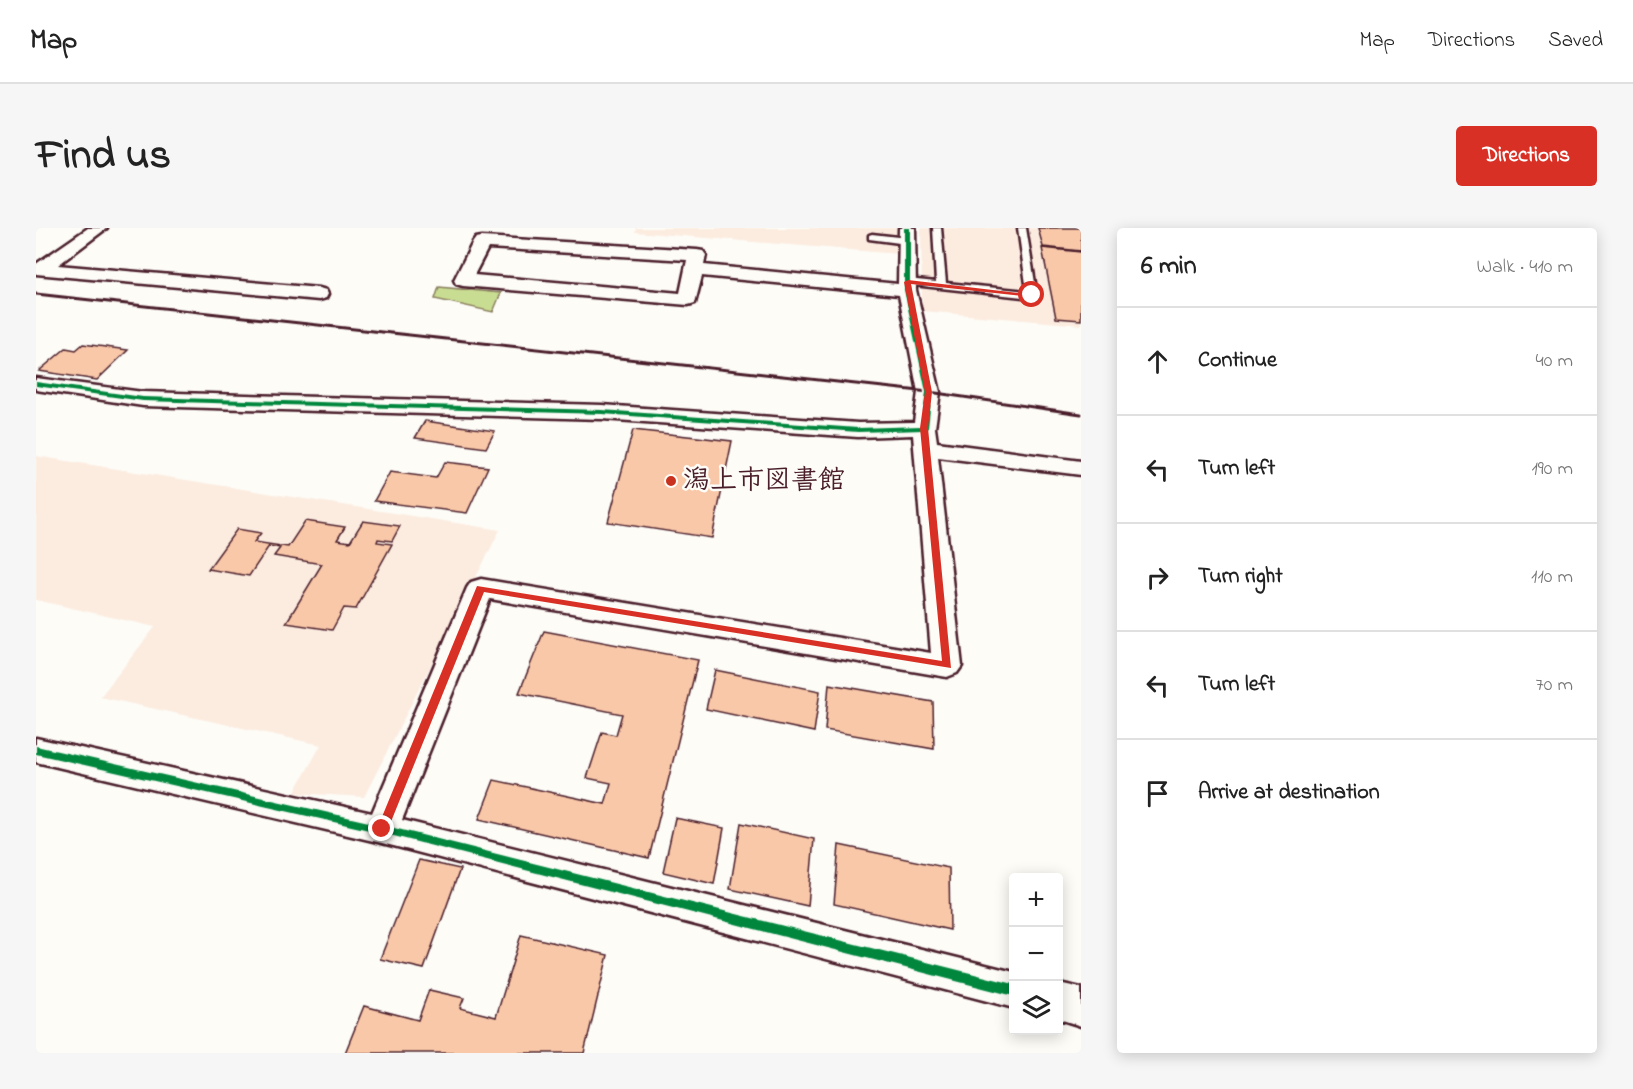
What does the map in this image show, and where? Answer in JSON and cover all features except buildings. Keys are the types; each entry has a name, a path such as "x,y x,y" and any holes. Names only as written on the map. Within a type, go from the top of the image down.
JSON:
{"street":[{"path":"38,269 99,228"},
{"path":"382,829 481,588 947,666 925,438 929,392 907,286 907,235"},
{"path":"482,242 697,255 694,270 688,299 463,280 482,242"},
{"path":"38,269 319,294"},
{"path":"694,270 907,286"},
{"path":"36,384 143,399 602,412 858,430 925,438 1081,468"},
{"path":"36,750 382,829 1009,989"},
{"path":"1063,1003 1081,1007"}],"lane":[{"path":"937,228 941,285"},
{"path":"907,286 941,285 1032,295 1022,228"},
{"path":"872,237 907,235"}],"shaded area":[{"path":"636,228 896,228 898,254 635,232"},
{"path":"921,228 1081,228 1081,325 922,311"},
{"path":"36,456 500,530 364,797 294,793 321,745 100,697 155,627 36,600"}],"green space":[{"path":"439,287 501,293 493,312 435,299"}],"railway":[{"path":"36,294 929,392 1081,414"}],"cycle path":[{"path":"36,384 143,399 602,412 858,430 924,428 929,392 907,290 907,228"},
{"path":"36,750 382,829 1009,989"}],"place":[{"name":"潟上市図書館","path":"671,481"}],"route":[{"path":"382,829 481,588 947,666 924,428 929,392 907,290 908,282 1032,295"}]}
